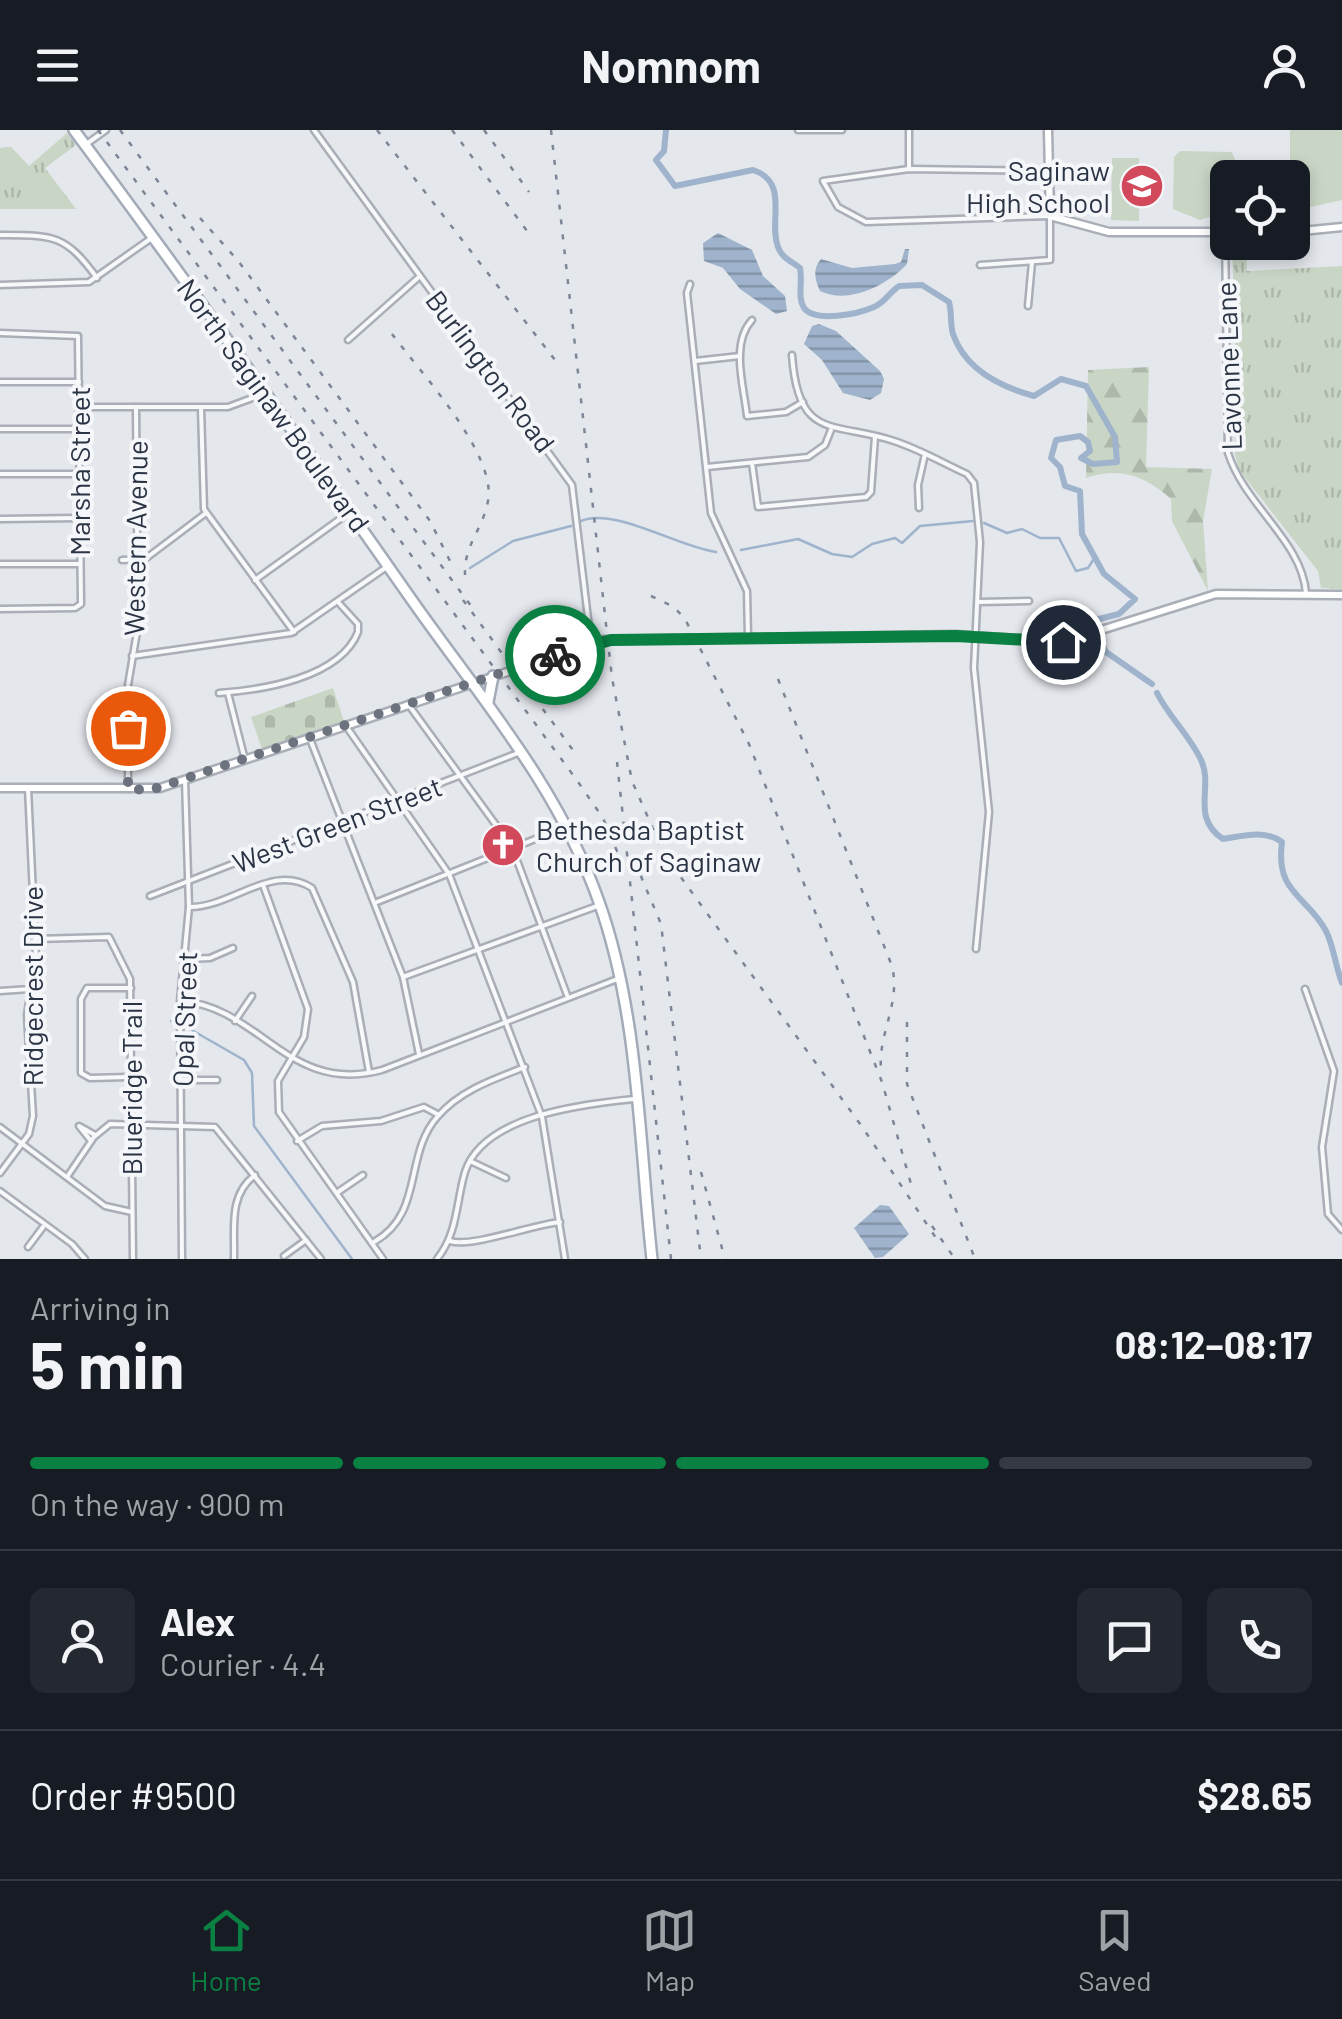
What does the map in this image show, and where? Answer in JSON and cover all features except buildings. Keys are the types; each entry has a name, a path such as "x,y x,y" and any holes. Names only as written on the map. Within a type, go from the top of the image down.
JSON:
{"main road":[{"name":"North Saginaw Boulevard","path":"74,130 268,392 522,751 568,827 600,904 620,978 652,1259"},
{"path":"1048,130 1050,216 1116,233 1210,232"},
{"path":"1310,230 1342,227"},
{"path":"0,788 151,790 591,643 976,636 1068,641 1216,594 1342,595"},
{"path":"489,705 488,688 493,676"}],"street":[{"path":"85,145 106,130"},
{"name":"Burlington Road","path":"314,130 572,485 591,643"},
{"path":"798,130 842,130"},
{"path":"908,130 908,170"},
{"path":"980,264 1050,260 1050,216 866,222 838,207 824,181 908,170 1050,171"},
{"path":"0,235 64,240 97,278"},
{"path":"0,286 69,286 97,278 154,237"},
{"name":"Lavonne Lane","path":"1226,260 1228,453 1237,482 1304,569 1306,595"},
{"path":"1028,306 1032,261"},
{"path":"348,340 420,276"},
{"path":"690,284 687,293 710,513 747,592 748,638"},
{"path":"752,320 742,336 740,356 747,416 786,412 803,402"},
{"name":"Marsha Street","path":"0,333 78,335 80,474 79,607 0,609"},
{"path":"695,360 740,356"},
{"path":"792,356 803,402 814,418 831,430 875,437 925,454 967,474 974,482 980,542 974,681 989,812 976,950"},
{"path":"0,382 79,382"},
{"path":"79,406 234,407 268,392"},
{"name":"Western Avenue","path":"128,789 132,656 138,626 136,408"},
{"path":"201,408 201,497 206,514 294,632"},
{"path":"0,430 79,430"},
{"path":"707,467 808,457 825,445 831,430"},
{"path":"752,463 757,502 765,509 866,498 871,492 875,437"},
{"path":"919,508 918,485 925,454"},
{"path":"0,474 80,474"},
{"path":"255,580 351,511"},
{"path":"122,560 150,556 206,514"},
{"path":"0,519 80,518"},
{"path":"0,564 80,564"},
{"path":"132,656 294,632 388,566"},
{"path":"978,602 1029,601"},
{"path":"220,693 301,679 347,648 357,637 358,624 338,602"},
{"path":"228,692 245,760"},
{"path":"408,704 512,848 568,996"},
{"path":"346,726 450,874 542,1117 565,1259"},
{"path":"310,739 403,976 419,1054"},
{"name":"West Green Street","path":"150,896 522,751"},
{"name":"Opal Street","path":"182,1259 180,1001 190,880 185,780"},
{"name":"Ridgecrest Drive","path":"0,1173 22,1144 33,1116 27,1015 36,939 28,788"},
{"path":"376,902 568,827"},
{"path":"189,908 205,907 292,878 318,894 353,982 369,1073"},
{"path":"263,885 308,1001 306,1032 278,1081 276,1098 283,1121 383,1259"},
{"path":"403,976 600,904"},
{"name":"Blueridge Trail","path":"36,939 108,937 130,988 133,1259"},
{"path":"184,959 210,958 233,948"},
{"path":"180,1001 206,1005 292,1059 330,1074 369,1073 620,978"},
{"path":"130,988 87,988 81,1000 81,1073 90,1078 130,1077"},
{"path":"0,991 32,989"},
{"path":"1305,989 1334,1071 1333,1098 1322,1136 1326,1206 1334,1226 1342,1230"},
{"path":"235,1021 252,996"},
{"path":"374,1242 392,1231 405,1214 424,1139 439,1114 472,1089 525,1067"},
{"path":"181,1080 217,1080"},
{"path":"437,1259 450,1241 470,1161 496,1133 581,1106 634,1099"},
{"path":"298,1140 322,1126 381,1121 424,1107 439,1114"},
{"path":"67,1177 91,1141 110,1124 181,1123 215,1127 321,1259"},
{"path":"91,1141 79,1126 96,1135"},
{"path":"0,1127 106,1206 132,1212"},
{"path":"470,1161 506,1178"},
{"path":"234,1259 236,1201 242,1186 255,1174"},
{"path":"337,1193 363,1175"},
{"path":"0,1191 85,1259"},
{"path":"450,1241 468,1244 519,1228 560,1222"},
{"path":"28,1247 44,1225"},
{"path":"284,1256 306,1240"}],"green space":[{"path":"1290,130 1342,130 1342,200 1310,207 1310,160 1290,160"},
{"path":"67,133 76,145 45,168 76,209 0,209 0,148 11,147 29,166"},
{"path":"1180,151 1232,152 1235,160 1210,160 1210,217 1200,220 1173,209 1174,157"},
{"path":"1112,158 1139,158 1139,221 1111,220"},
{"path":"1233,260 1247,260 1247,271 1342,266 1342,589 1321,588 1318,571 1239,470 1234,450 1237,402"},
{"path":"1149,367 1146,467 1212,469 1203,521 1208,591 1172,521 1171,499 1132,475 1110,473 1086,478 1088,370"},
{"path":"333,688 344,721 262,749 251,717"}],"water":[{"path":"718,233 752,250 763,276 785,296 787,311 776,314 740,289 723,268 704,261 703,243"},
{"path":"905,249 909,249 907,264 867,291 843,296 820,291 815,275 821,259 852,268 895,264 901,262"},
{"path":"819,324 836,331 880,371 884,379 881,393 870,400 843,393 822,360 804,344 812,326"},
{"path":"880,1205 889,1206 909,1234 883,1257 875,1258 854,1228"}],"waterway":[{"path":"666,130 664,151 656,160 675,186 753,170 771,183 778,247 784,257 800,268 801,299 810,313 837,316 858,312 878,305 899,286 922,285 949,302 952,330 959,346 986,375 1034,396 1061,379 1086,386 1115,437 1117,462 1093,464 1081,458 1090,451 1088,442 1080,436 1056,440 1051,458 1060,467 1065,486 1080,491 1082,534 1104,574 1135,599 1119,614 1099,619 1096,629"},
{"path":"581,521 595,518 629,523 716,552"},
{"path":"741,550 798,539 832,554 852,557 872,544 895,538 902,543 920,526 973,521"},
{"path":"984,523 1007,533 1022,529 1040,538 1059,538 1076,571 1088,568 1095,557"},
{"path":"470,568 513,541 571,526"},
{"path":"1098,638 1106,652 1152,684"},
{"path":"1157,693 1201,760 1207,821 1223,839 1261,835 1282,842 1283,873 1294,893 1326,931 1342,983"},
{"path":"171,1021 177,1023"},
{"path":"183,1025 244,1060 252,1073 254,1126 352,1259"}],"railway":[{"path":"98,130 576,779 603,818 619,856"},
{"path":"120,130 474,610"},
{"path":"377,130 555,360"},
{"path":"452,130 527,231"},
{"path":"484,130 529,192"},
{"path":"551,130 612,678 632,781 664,854 863,1128 936,1238"},
{"path":"200,218 239,262 430,521 454,569"},
{"path":"392,334 454,414 481,460 488,482 485,512 466,560 466,583"},
{"path":"651,596 674,607 685,619 749,744 882,1082 913,1191"},
{"path":"463,600 578,757"},
{"path":"778,679 892,966 894,993 881,1069"},
{"path":"617,762 671,1259"},
{"path":"635,862 661,924 701,1259"},
{"path":"907,1022 907,1084 975,1259"},
{"path":"701,1172 725,1259"},
{"path":"932,1226 955,1259"}],"way so far":[{"path":"128,728 128,789 151,790 555,655"}],"place":[{"name":"Saginaw High School","path":"1142,186"},
{"name":"Bethesda Baptist Church of Saginaw","path":"503,845"}],"route":[{"path":"555,655 603,640 976,636 1063,642"}]}
